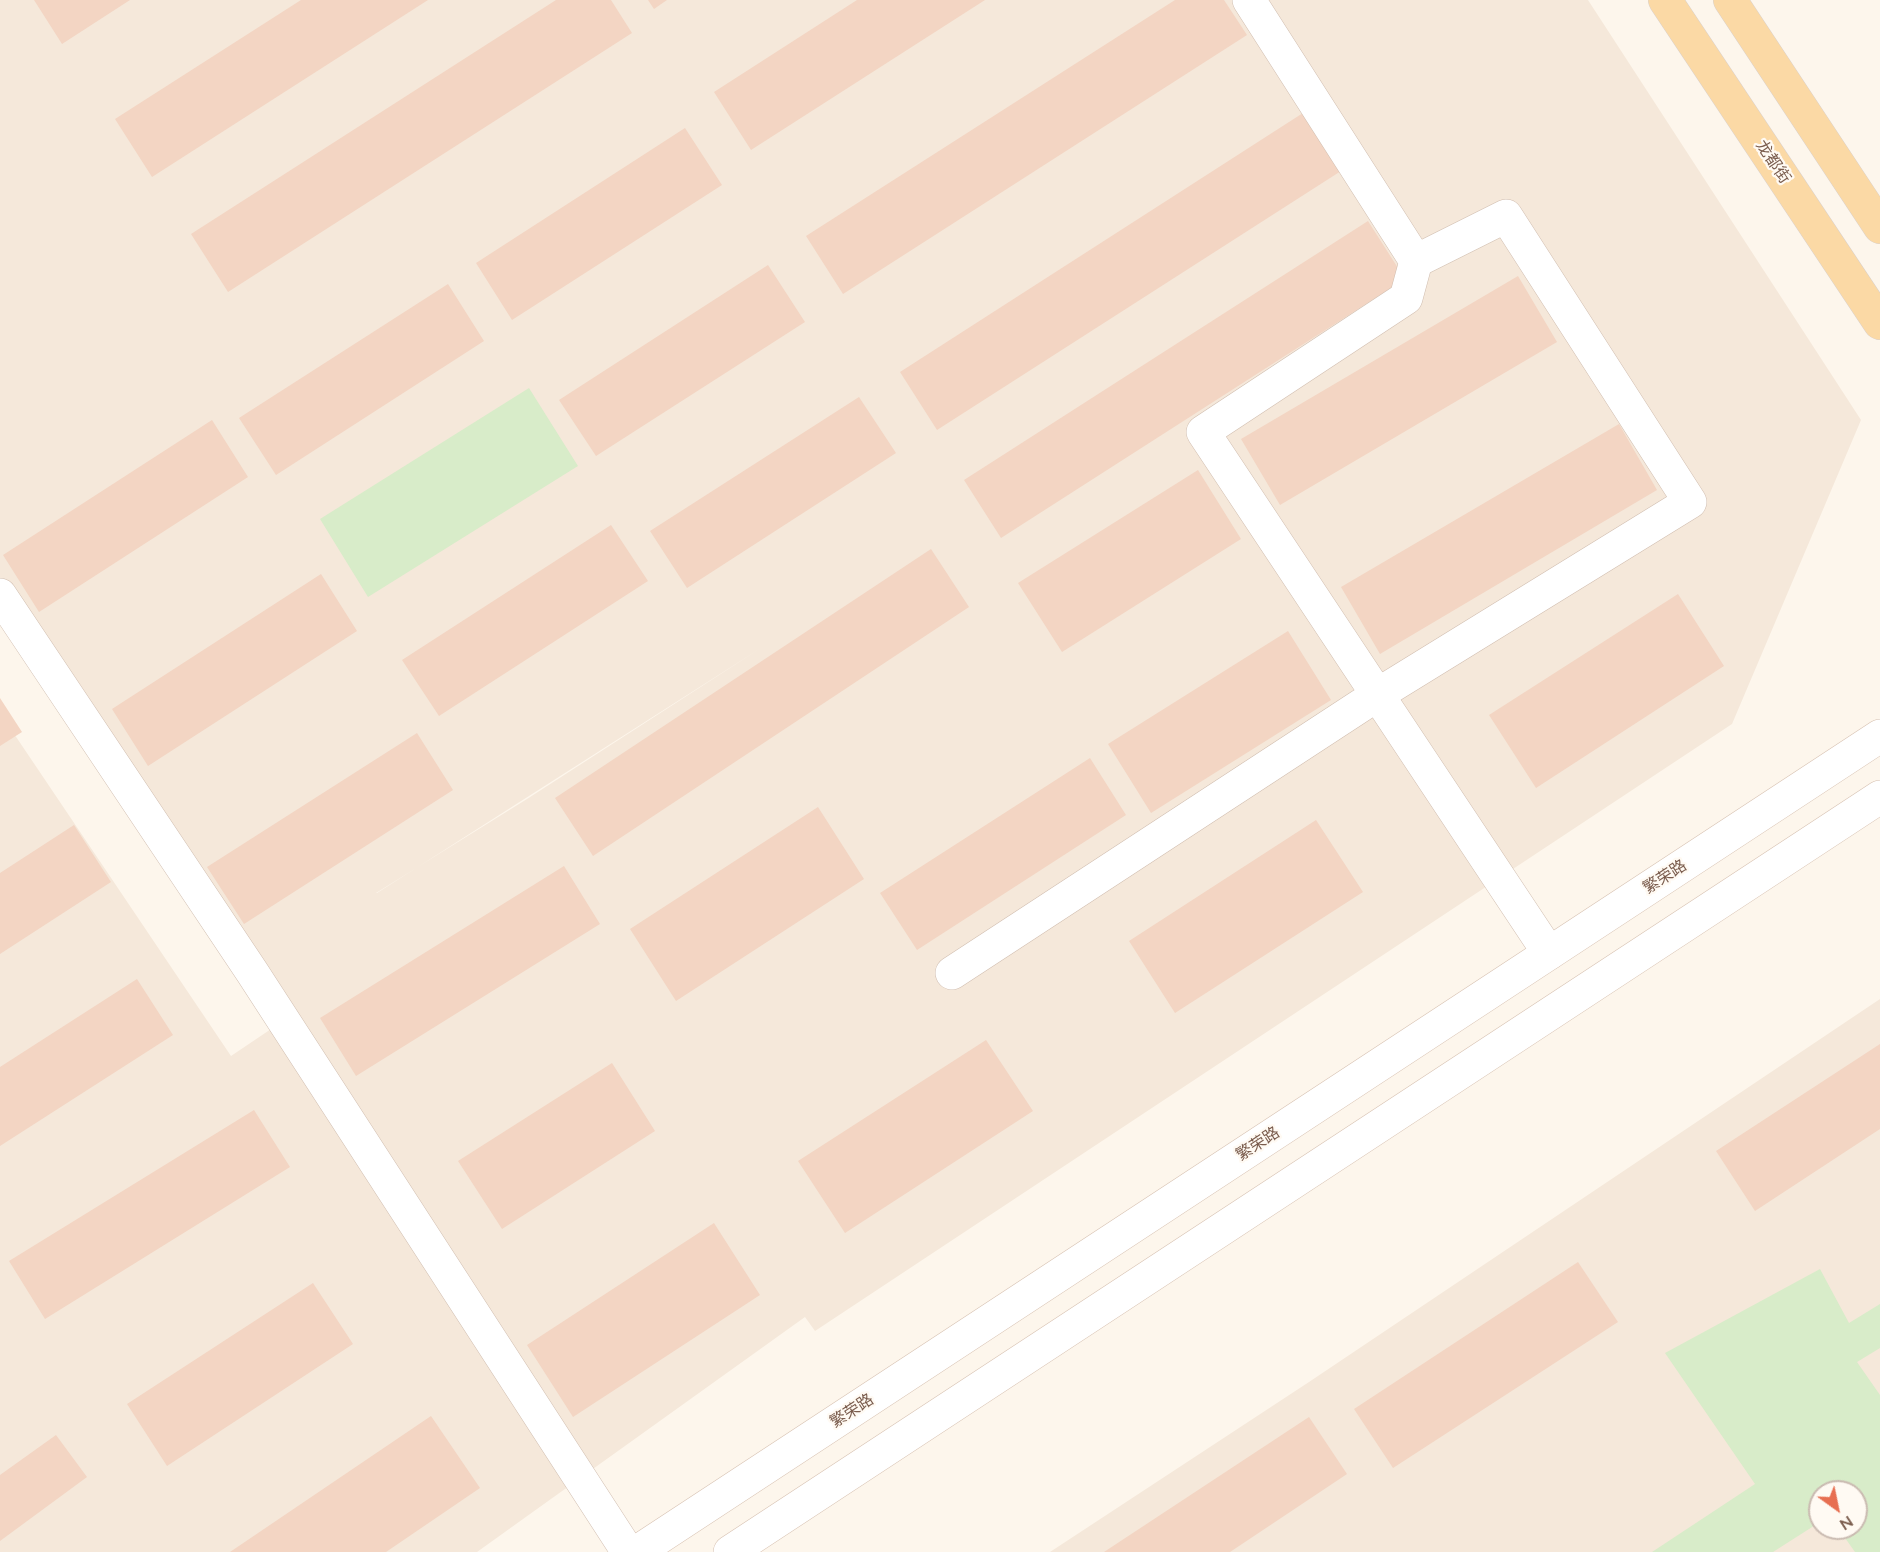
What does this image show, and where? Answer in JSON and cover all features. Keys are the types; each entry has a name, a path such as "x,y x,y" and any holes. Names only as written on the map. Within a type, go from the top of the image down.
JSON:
{"main road":[{"name":"龙都街","path":"1665,0 1880,323"},
{"path":"1730,0 1880,227"}],"street":[{"path":"1249,0 1416,261 1406,298 1203,432 1549,953"},
{"path":"952,974 1377,695 1690,502 1506,216 1416,261"},
{"path":"0,595 258,982 628,1552"},
{"name":"繁荣路","path":"637,1552 1880,736"},
{"path":"730,1552 1880,797"}],"shaded area":[{"path":"0,0 1588,0 1861,420 1732,724 815,1331 805,1317 477,1552 0,1552 0,713 231,1056 283,1021 0,595","holes":["764,646 527,799 417,868"]},
{"path":"1880,999 1880,1552 1050,1552 1309,1382"}],"green space":[{"path":"529,388 578,466 368,597 320,519"},
{"path":"1820,1269 1849,1323 1880,1304 1880,1348 1857,1362 1880,1395 1880,1552 1855,1552 1846,1540 1868,1540 1868,1480 1808,1480 1808,1530 1773,1552 1652,1552 1755,1484 1665,1353"}],"building":[{"path":"34,0 130,0 62,44"},
{"path":"301,0 428,0 152,177 115,119"},
{"path":"556,0 611,0 632,33 228,292 191,234"},
{"path":"648,0 667,0 654,9"},
{"path":"857,0 985,0 751,150 714,92"},
{"path":"1175,0 1224,0 1247,35 843,294 806,236"},
{"path":"1303,113 1341,171 937,430 900,372"},
{"path":"685,128 722,185 512,320 476,263"},
{"path":"1368,221 1405,279 1001,538 964,480"},
{"path":"768,265 805,322 596,456 559,400"},
{"path":"1518,276 1557,342 1280,505 1241,439"},
{"path":"448,284 484,341 276,475 239,418"},
{"path":"859,397 896,453 687,588 650,531"},
{"path":"212,420 248,477 39,612 3,555"},
{"path":"1619,424 1657,490 1380,654 1341,587"},
{"path":"1198,470 1241,539 1062,652 1018,583"},
{"path":"611,525 648,581 439,716 402,660"},
{"path":"931,549 969,607 593,856 555,798"},
{"path":"321,574 357,631 148,766 112,709"},
{"path":"1678,594 1724,666 1536,788 1489,715"},
{"path":"1288,631 1331,700 1151,813 1108,744"},
{"path":"0,698 22,732 0,746"},
{"path":"417,733 453,790 244,924 207,867"},
{"path":"1090,758 1126,815 917,950 880,893"},
{"path":"818,807 864,879 676,1001 630,929"},
{"path":"1316,820 1363,892 1175,1013 1129,941"},
{"path":"74,825 111,882 0,954 0,873"},
{"path":"564,866 600,924 356,1076 320,1018"},
{"path":"137,979 173,1035 0,1146 0,1067"},
{"path":"986,1040 1033,1111 845,1233 798,1161"},
{"path":"1880,1044 1880,1129 1755,1211 1716,1151"},
{"path":"612,1063 655,1131 502,1229 458,1161"},
{"path":"254,1110 290,1167 45,1319 9,1261"},
{"path":"714,1223 760,1295 573,1417 527,1345"},
{"path":"1578,1262 1618,1322 1393,1468 1354,1409"},
{"path":"313,1283 353,1344 167,1466 127,1404"},
{"path":"431,1416 480,1488 386,1552 230,1552"},
{"path":"1309,1417 1347,1474 1230,1552 1104,1552"},
{"path":"56,1435 87,1477 0,1541 0,1475"}]}
